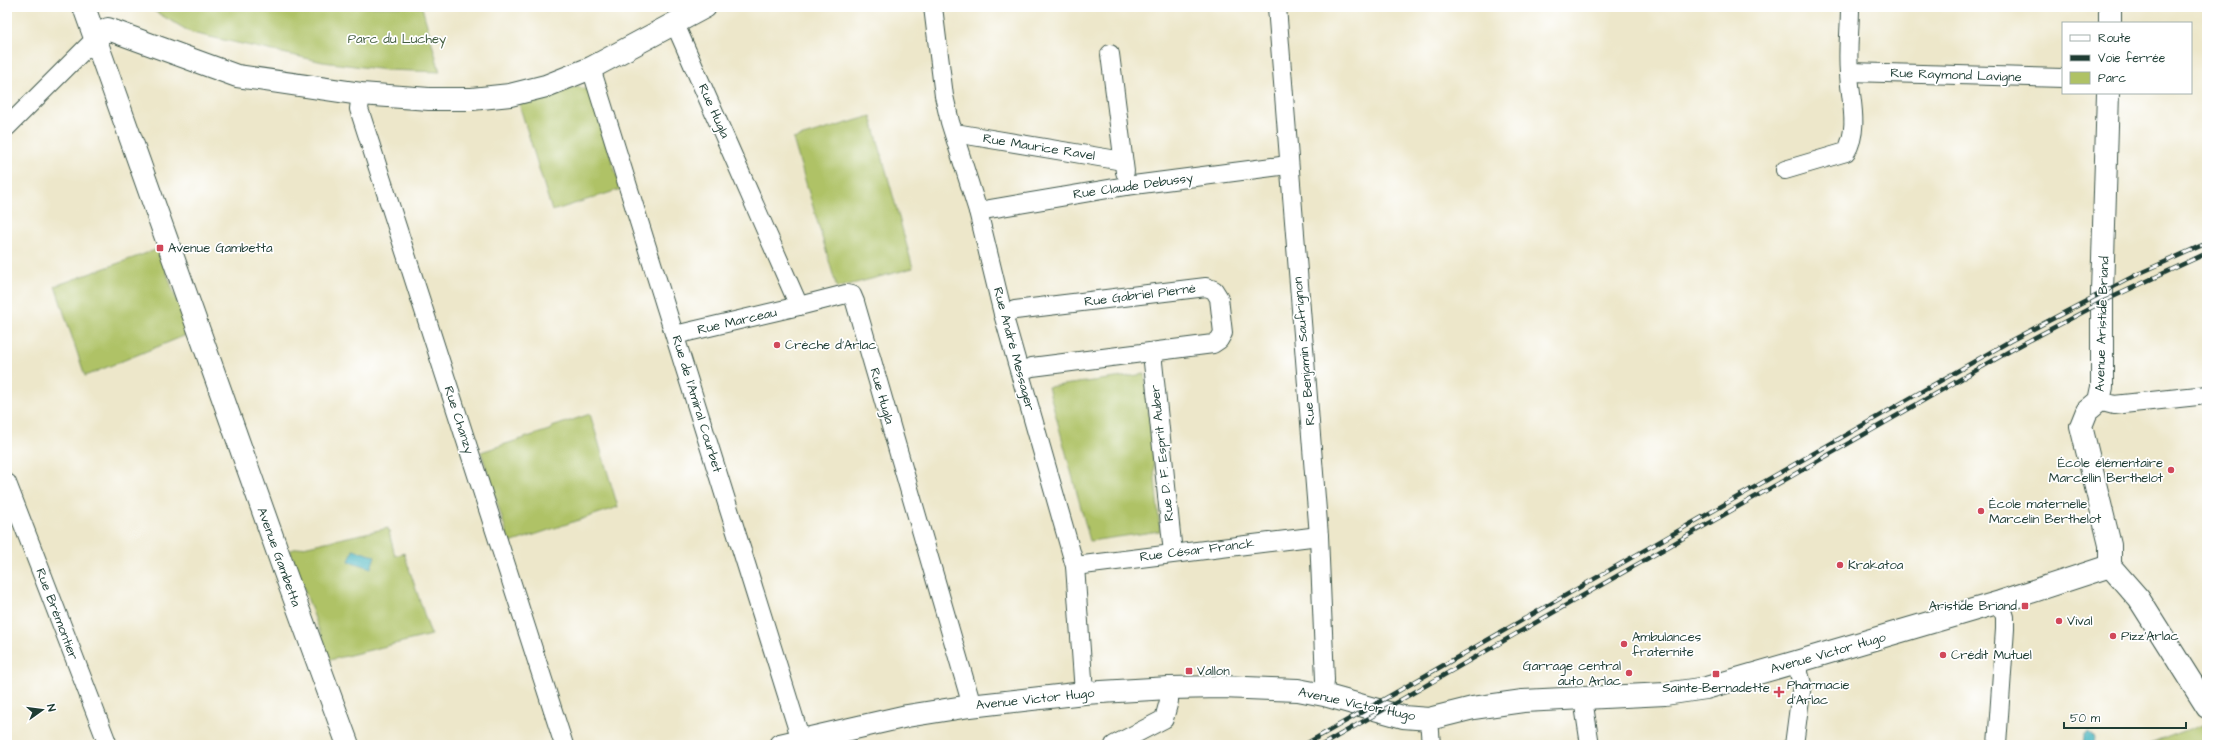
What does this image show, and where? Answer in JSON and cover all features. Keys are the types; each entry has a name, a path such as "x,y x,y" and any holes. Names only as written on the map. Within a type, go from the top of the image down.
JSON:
{"street":[{"name":"Avenue Gambetta","path":"84,7 348,745"},
{"path":"7,127 95,39 108,29 238,76 360,94 429,99 510,95 546,86 591,68 705,7"},
{"name":"Rue André Messager","path":"933,7 944,96 978,211 1003,314 1075,566 1084,693"},
{"name":"Rue Benjamin Saufrignon","path":"1277,7 1288,165 1319,536 1324,640 1324,694"},
{"path":"1785,170 1846,152 1853,140 1853,103 1849,72 1850,7"},
{"path":"2110,7 2110,22"},
{"name":"Rue Hugla","path":"675,24 799,306 846,294 852,295 970,699 970,706"},
{"path":"1110,54 1126,186"},
{"name":"Rue de l'Amiral Courbet","path":"591,68 802,740"},
{"name":"Rue Raymond Lavigne","path":"1849,72 2062,78"},
{"name":"Rue Chanzy","path":"360,94 359,109 564,745"},
{"name":"Avenue Aristide Briand","path":"2108,94 2102,292 2102,387 2099,401 2087,411 2081,426 2110,545 2110,566"},
{"name":"Rue Maurice Ravel","path":"955,133 1123,162"},
{"name":"Rue Claude Debussy","path":"978,211 1126,186 1288,165"},
{"name":"Rue Gabriel Pierné","path":"1003,314 1015,310 1206,287 1214,290 1219,298 1223,333 1220,340 1213,344 1152,353 1032,367 1020,371"},
{"name":"Rue Marceau","path":"675,335 799,306"},
{"name":"Rue D. F. Esprit Auber","path":"1152,353 1173,553"},
{"path":"2099,401 2114,405 2207,395"},
{"name":"Rue Brémontier","path":"7,483 108,745"},
{"name":"Rue César Franck","path":"1075,566 1319,536"},
{"path":"2110,566 2139,599 2207,707"},
{"name":"Avenue Victor Hugo","path":"780,745 907,716 970,706 1084,693 1169,688 1222,687 1298,690 1324,694 1403,717 1429,719 1498,704 1665,694 1706,688 2000,602 2110,566"},
{"path":"1997,745 2005,629 2005,617 2000,602"},
{"path":"1794,745 1802,684 1796,662"},
{"path":"1114,745 1164,719 1169,701 1169,688"},
{"path":"1584,698 1590,745"},
{"path":"1429,719 1431,745"}],"green space":[{"name":"Parc du Luchey","path":"147,7 422,7 440,72 386,70 323,62 192,33"},
{"path":"577,86 590,91 621,189 552,211 519,104 549,97"},
{"path":"871,116 913,268 837,288 793,139"},
{"path":"158,249 189,334 85,376 55,286"},
{"path":"1145,374 1160,531 1090,541 1048,387"},
{"path":"590,414 618,507 510,543 481,452 552,429 552,427"},
{"path":"388,528 395,556 404,553 431,635 330,660 290,550"},
{"path":"2205,723 2207,726 2207,745 2147,745"}],"water":[{"path":"353,550 375,556 371,568 349,561"},
{"path":"2089,732 2095,738 2094,745 2083,745 2084,735"}],"railway":[{"path":"1304,745 2010,341 2138,274 2207,243"},
{"path":"1322,745 2015,348 2102,302 2207,253"}],"place":[{"name":"Avenue Gambetta","path":"160,248"},
{"name":"Crèche d'Arlac","path":"777,345"},
{"name":"École élémentaire Marcellin Berthelot","path":"2171,470"},
{"name":"École maternelle Marcelin Berthelot","path":"1981,511"},
{"name":"Krakatoa","path":"1840,565"},
{"name":"Aristide Briand","path":"2025,606"},
{"name":"Vival","path":"2059,621"},
{"name":"Pizz'Arlac","path":"2113,636"},
{"name":"Ambulances fraternite","path":"1624,644"},
{"name":"Crédit Mutuel","path":"1943,655"},
{"name":"Vallon","path":"1189,671"},
{"name":"Garrage central auto Arlac","path":"1629,673"},
{"name":"Sainte-Bernadette","path":"1716,674"},
{"name":"Pharmacie d'Arlac","path":"1779,692"}]}
